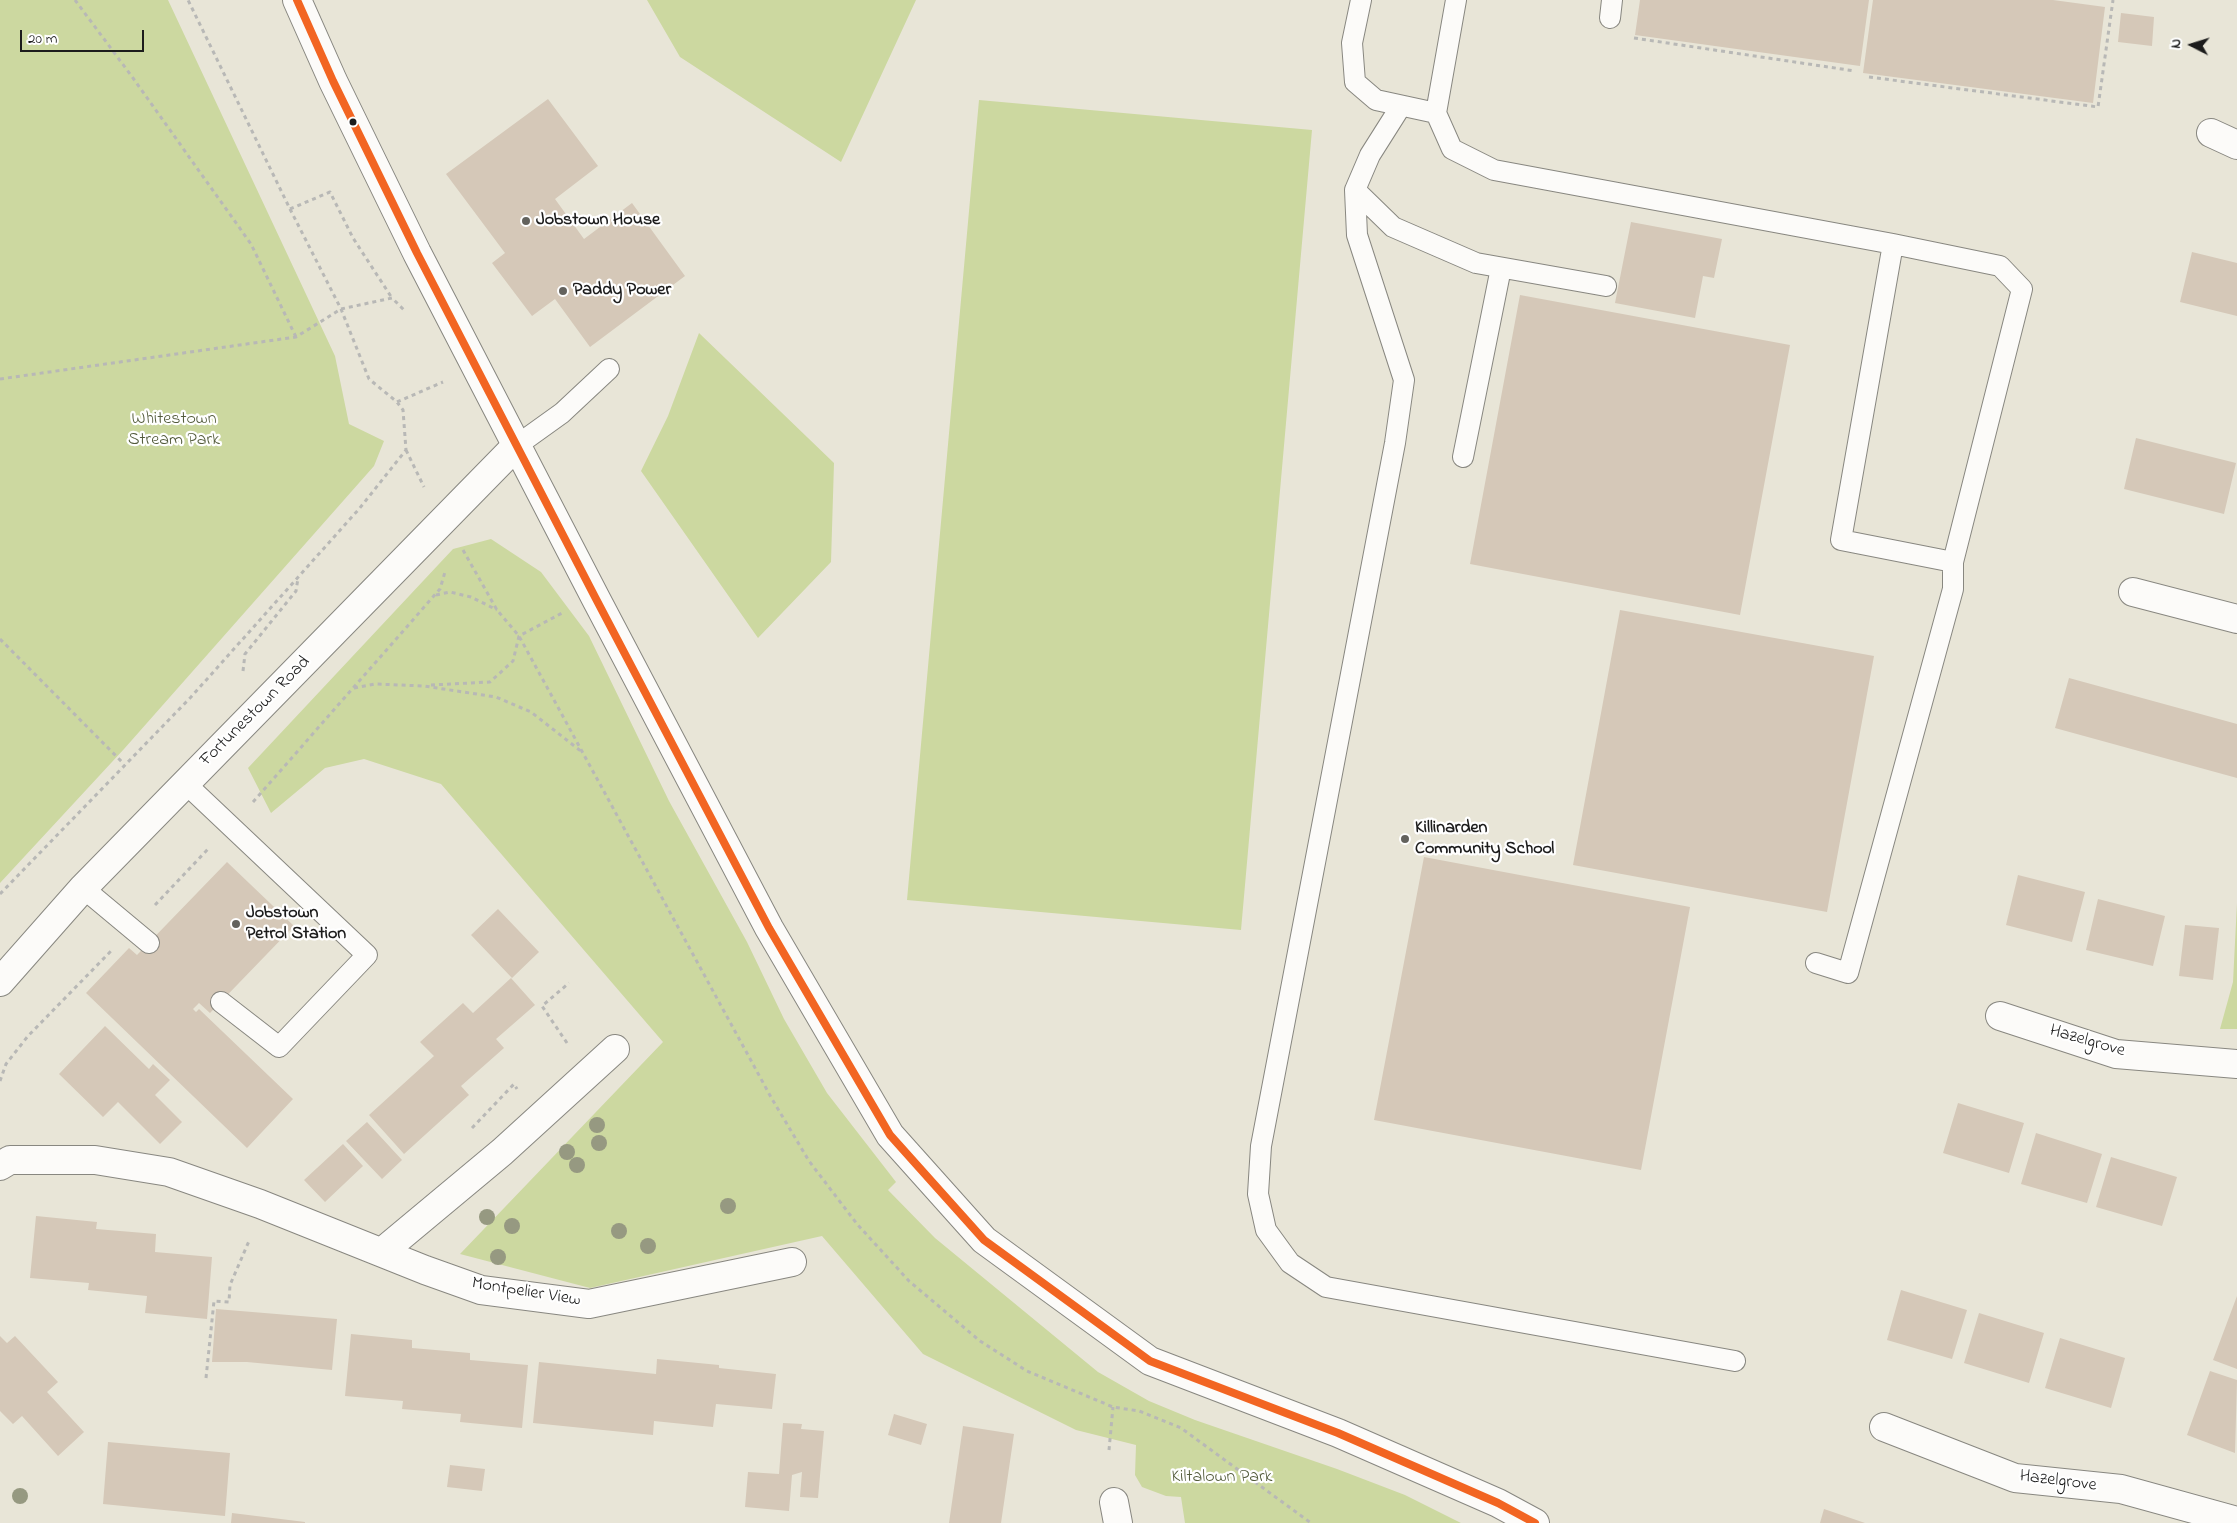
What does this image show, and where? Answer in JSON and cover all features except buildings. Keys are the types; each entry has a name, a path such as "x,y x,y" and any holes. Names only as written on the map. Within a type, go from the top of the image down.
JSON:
{"street":[{"path":"297,0 333,81 409,236 516,446 769,928 890,1135 984,1240 1150,1361 1338,1433 1498,1503 1535,1523"},
{"path":"2211,133 2237,145"},
{"name":"Fortunestown Road","path":"0,982 83,888 516,446"},
{"path":"2133,592 2237,619"},
{"name":"Hazelgrove","path":"2000,1016 2116,1054 2237,1064"},
{"path":"382,1252 502,1152 615,1050"},
{"name":"Montpelier View","path":"3,1158 95,1160 169,1172 481,1290 589,1304 792,1262"},
{"name":"Hazelgrove","path":"1884,1427 2016,1478 2121,1489 2237,1521"}],"lane":[{"path":"1361,0 1352,43 1355,82 1376,100 1436,113"},
{"path":"1456,0 1436,113 1452,149 1494,170 1894,244 2000,266 2022,289 1953,562 1953,589 1848,973 1816,963"},
{"path":"1401,106 1370,155 1355,190 1357,235 1404,380 1395,443 1261,1146 1258,1194 1266,1230 1290,1263 1326,1287 1735,1361"},
{"path":"1355,190 1393,227 1476,263 1606,286"},
{"path":"1894,244 1841,540 1953,562"},
{"path":"1463,457 1501,268"},
{"path":"516,446 562,413 608,369"},
{"path":"185,783 367,955 279,1047 221,1002"},
{"path":"83,888 149,943"}],"path":[{"path":"75,0 133,78 250,244 296,337"},
{"path":"188,0 290,210 342,309 369,379 397,402 403,410 406,450 424,488"},
{"path":"1868,77 2098,107 2113,0"},
{"path":"1635,30 1634,39 1855,71"},
{"path":"290,210 330,192 353,238 392,298 410,316"},
{"path":"0,379 296,337 342,309 392,298"},
{"path":"397,402 449,379"},
{"path":"0,894 191,697 359,510 406,450"},
{"path":"460,544 497,610 519,636 772,1099 809,1161 857,1224 909,1281 980,1341 1027,1371 1113,1407 1139,1411 1181,1428 1311,1523"},
{"path":"231,828 440,589 448,563"},
{"path":"243,673 245,654 296,591 298,578"},
{"path":"435,595 450,592 470,597 497,610"},
{"path":"354,688 375,684 424,686 490,682 513,661 519,636 565,611"},
{"path":"0,639 124,764"},
{"path":"424,686 496,697 530,712 584,754"},
{"path":"568,1044 542,1006 569,983"},
{"path":"466,1133 514,1084 518,1091"},
{"path":"206,1378 214,1301 229,1302 230,1285 249,1241"},
{"path":"1109,1450 1113,1407"}],"green space":[{"name":"Whitestown Stream Park","path":"0,0 168,0 335,356 349,424 384,441 374,466 124,749 0,883"},
{"path":"647,0 916,0 841,162 680,57"},
{"path":"979,100 1312,130 1241,930 907,900"},
{"path":"699,333 834,463 831,562 758,638 641,471 668,416"},
{"name":"Kiltalown Park","path":"491,539 541,572 589,636 669,801 747,942 784,1019 827,1093 896,1182 888,1190 935,1238 1098,1372 1149,1401 1195,1420 1337,1469 1405,1495 1461,1523 1185,1523 1181,1497 1166,1496 1142,1487 1135,1475 1136,1445 1076,1430 923,1354 822,1236 590,1288 460,1254 663,1042 441,784 364,759 325,768 271,813 248,768 453,549"},
{"path":"2237,903 2237,1029 2220,1029 2233,982"}],"transit line":[{"path":"297,0 333,81 417,253 595,597 769,928 890,1135 984,1240 1150,1361 1338,1433 1498,1503 1535,1523"}],"place":[{"name":"Jobstown House","path":"526,221"},
{"name":"Paddy Power","path":"563,291"},
{"name":"Killinarden Community School","path":"1405,839"},
{"name":"Jobstown Petrol Station","path":"236,924"}]}
